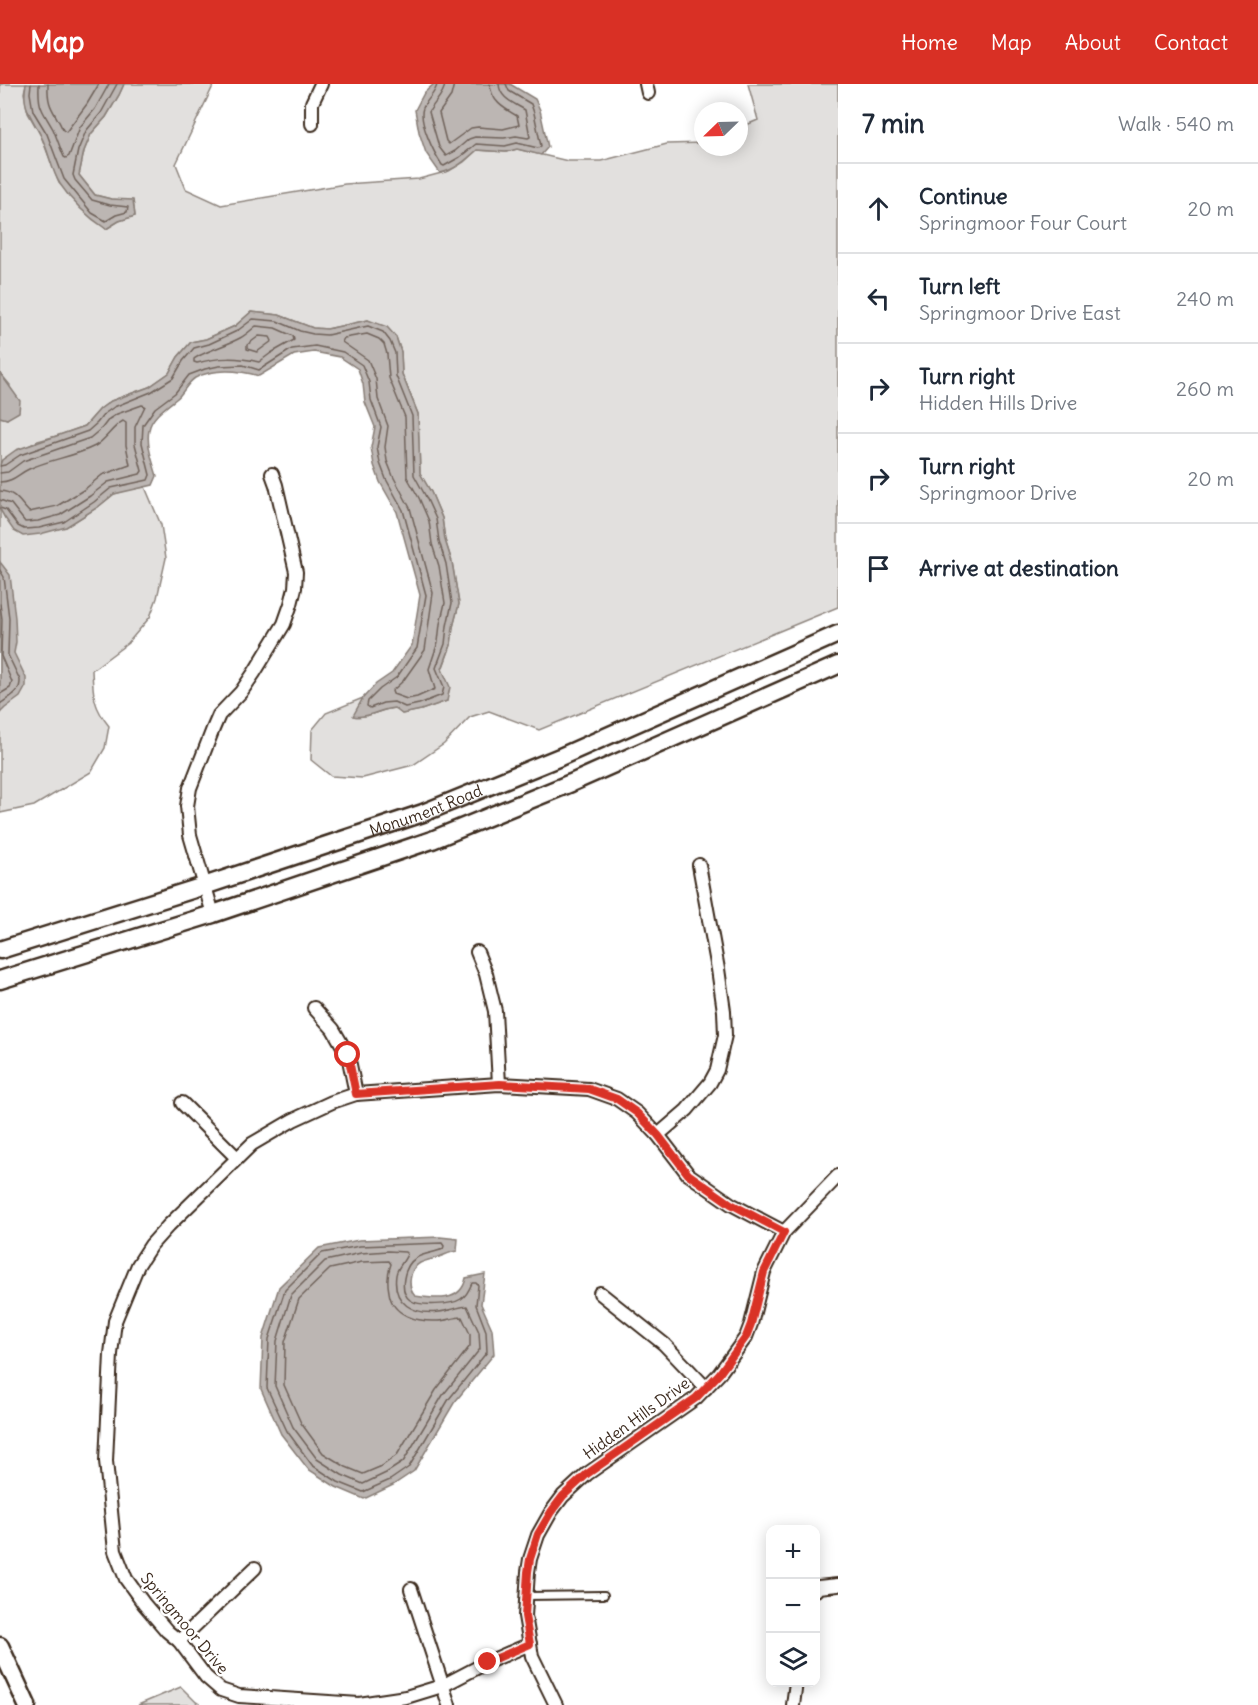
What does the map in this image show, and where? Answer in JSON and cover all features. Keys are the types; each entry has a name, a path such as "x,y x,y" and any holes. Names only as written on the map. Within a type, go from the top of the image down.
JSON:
{"street":[{"path":"312,124 312,103 321,84"},
{"path":"213,914 188,826 187,806 190,788 219,715 241,692 284,624 291,604 295,588 294,558 272,474"},
{"name":"Monument Road","path":"0,950 204,886 423,813 643,721 838,634"},
{"name":"Monument Road","path":"0,980 213,914 432,840 633,756 838,665"},
{"path":"658,1135 687,1110 710,1083 717,1070 725,1035 718,969 699,865"},
{"path":"24,943 31,970"},
{"path":"477,952 486,974 495,1011 500,1084"},
{"path":"314,1008 333,1029 348,1055 356,1094"},
{"name":"Springmoor Drive","path":"530,1644 488,1662 442,1686 406,1697 359,1704 240,1696 221,1690 206,1677 179,1641 167,1631 144,1604 126,1579 115,1551 106,1461 111,1354 115,1321 138,1265 151,1245 168,1226 237,1158 252,1144 293,1120 356,1094 500,1084 589,1089 617,1099 637,1113 658,1135 688,1174 731,1204 784,1232"},
{"path":"182,1103 237,1158"},
{"name":"Hidden Hills Drive","path":"556,1705 532,1656 525,1616 530,1559 538,1534 563,1496 587,1474 696,1398 732,1358 746,1337 764,1272 784,1232 838,1176"},
{"path":"600,1293 664,1344 706,1388"},
{"path":"179,1641 255,1568"},
{"path":"820,1587 838,1585"},
{"path":"411,1589 449,1705"},
{"path":"0,1646 27,1705"},
{"path":"793,1705 795,1687"}],"lane":[{"path":"526,1596 604,1595"}],"shaded area":[{"path":"0,84 26,84 24,93 28,113 41,136 59,183 106,229 119,221 135,216 133,201 95,195 79,175 84,151 91,134 106,117 124,84 214,84 176,164 186,189 221,205 345,184 419,179 449,171 464,162 477,150 506,152 517,149 568,161 601,161 667,144 694,143 694,156 748,156 748,124 758,120 748,84 838,84 838,607 539,730 489,711 470,717 444,744 413,765 363,778 331,776 311,760 312,730 326,713 363,698 354,716 359,717 395,708 402,714 447,701 442,670 451,645 459,604 442,518 420,474 418,414 402,374 401,352 396,337 368,320 327,329 313,328 279,315 251,312 235,326 206,339 191,342 178,357 169,373 149,387 111,401 100,409 85,426 38,441 2,460 0,465 0,417 7,419 10,385 0,373"},
{"path":"145,487 161,525 166,558 150,617 128,643 92,670 95,700 109,726 105,748 91,772 34,806 0,813 0,509 5,518 66,527 114,494"},
{"path":"181,1687 201,1705 138,1705"}],"water":[{"path":"26,84 124,84 106,117 91,134 84,151 79,175 95,195 111,199 133,200 135,216 119,221 106,229 70,197 57,179 44,142 28,112 25,99"},
{"path":"434,84 510,84 535,99 540,110 548,147 541,155 517,149 506,152 477,150 455,167 440,173 426,153 415,110 424,93"},
{"path":"251,312 279,315 313,328 327,329 368,320 387,327 396,337 401,352 402,374 418,414 420,473 442,518 459,604 451,645 442,669 450,687 447,701 402,714 394,708 358,717 353,716 363,698 376,684 392,673 412,645 420,595 397,512 380,482 374,465 371,447 375,427 365,402 358,369 340,357 314,352 294,355 259,376 227,371 195,378 150,425 149,447 157,476 153,485 114,494 66,527 23,536 14,531 0,509 2,460 16,450 85,426 100,409 111,401 149,387 169,373 178,357 191,342 206,339 235,326"},
{"path":"0,373 20,401 19,412 7,419 0,417"},
{"path":"0,562 10,575 15,618 14,653 26,678 26,686 20,697 0,713"},
{"path":"440,1237 458,1239 457,1251 416,1266 410,1278 412,1292 415,1296 446,1298 459,1292 466,1278 485,1274 481,1304 492,1329 494,1354 454,1403 414,1471 393,1485 364,1499 336,1487 308,1469 281,1434 261,1389 263,1338 279,1287 319,1248 359,1240"}],"route":[{"path":"348,1055 356,1094 500,1084 589,1089 617,1099 637,1113 658,1135 688,1174 731,1204 784,1232 764,1272 746,1337 719,1374 696,1398 587,1474 563,1496 551,1512 538,1534 530,1559 525,1616 530,1644 488,1662"}]}
